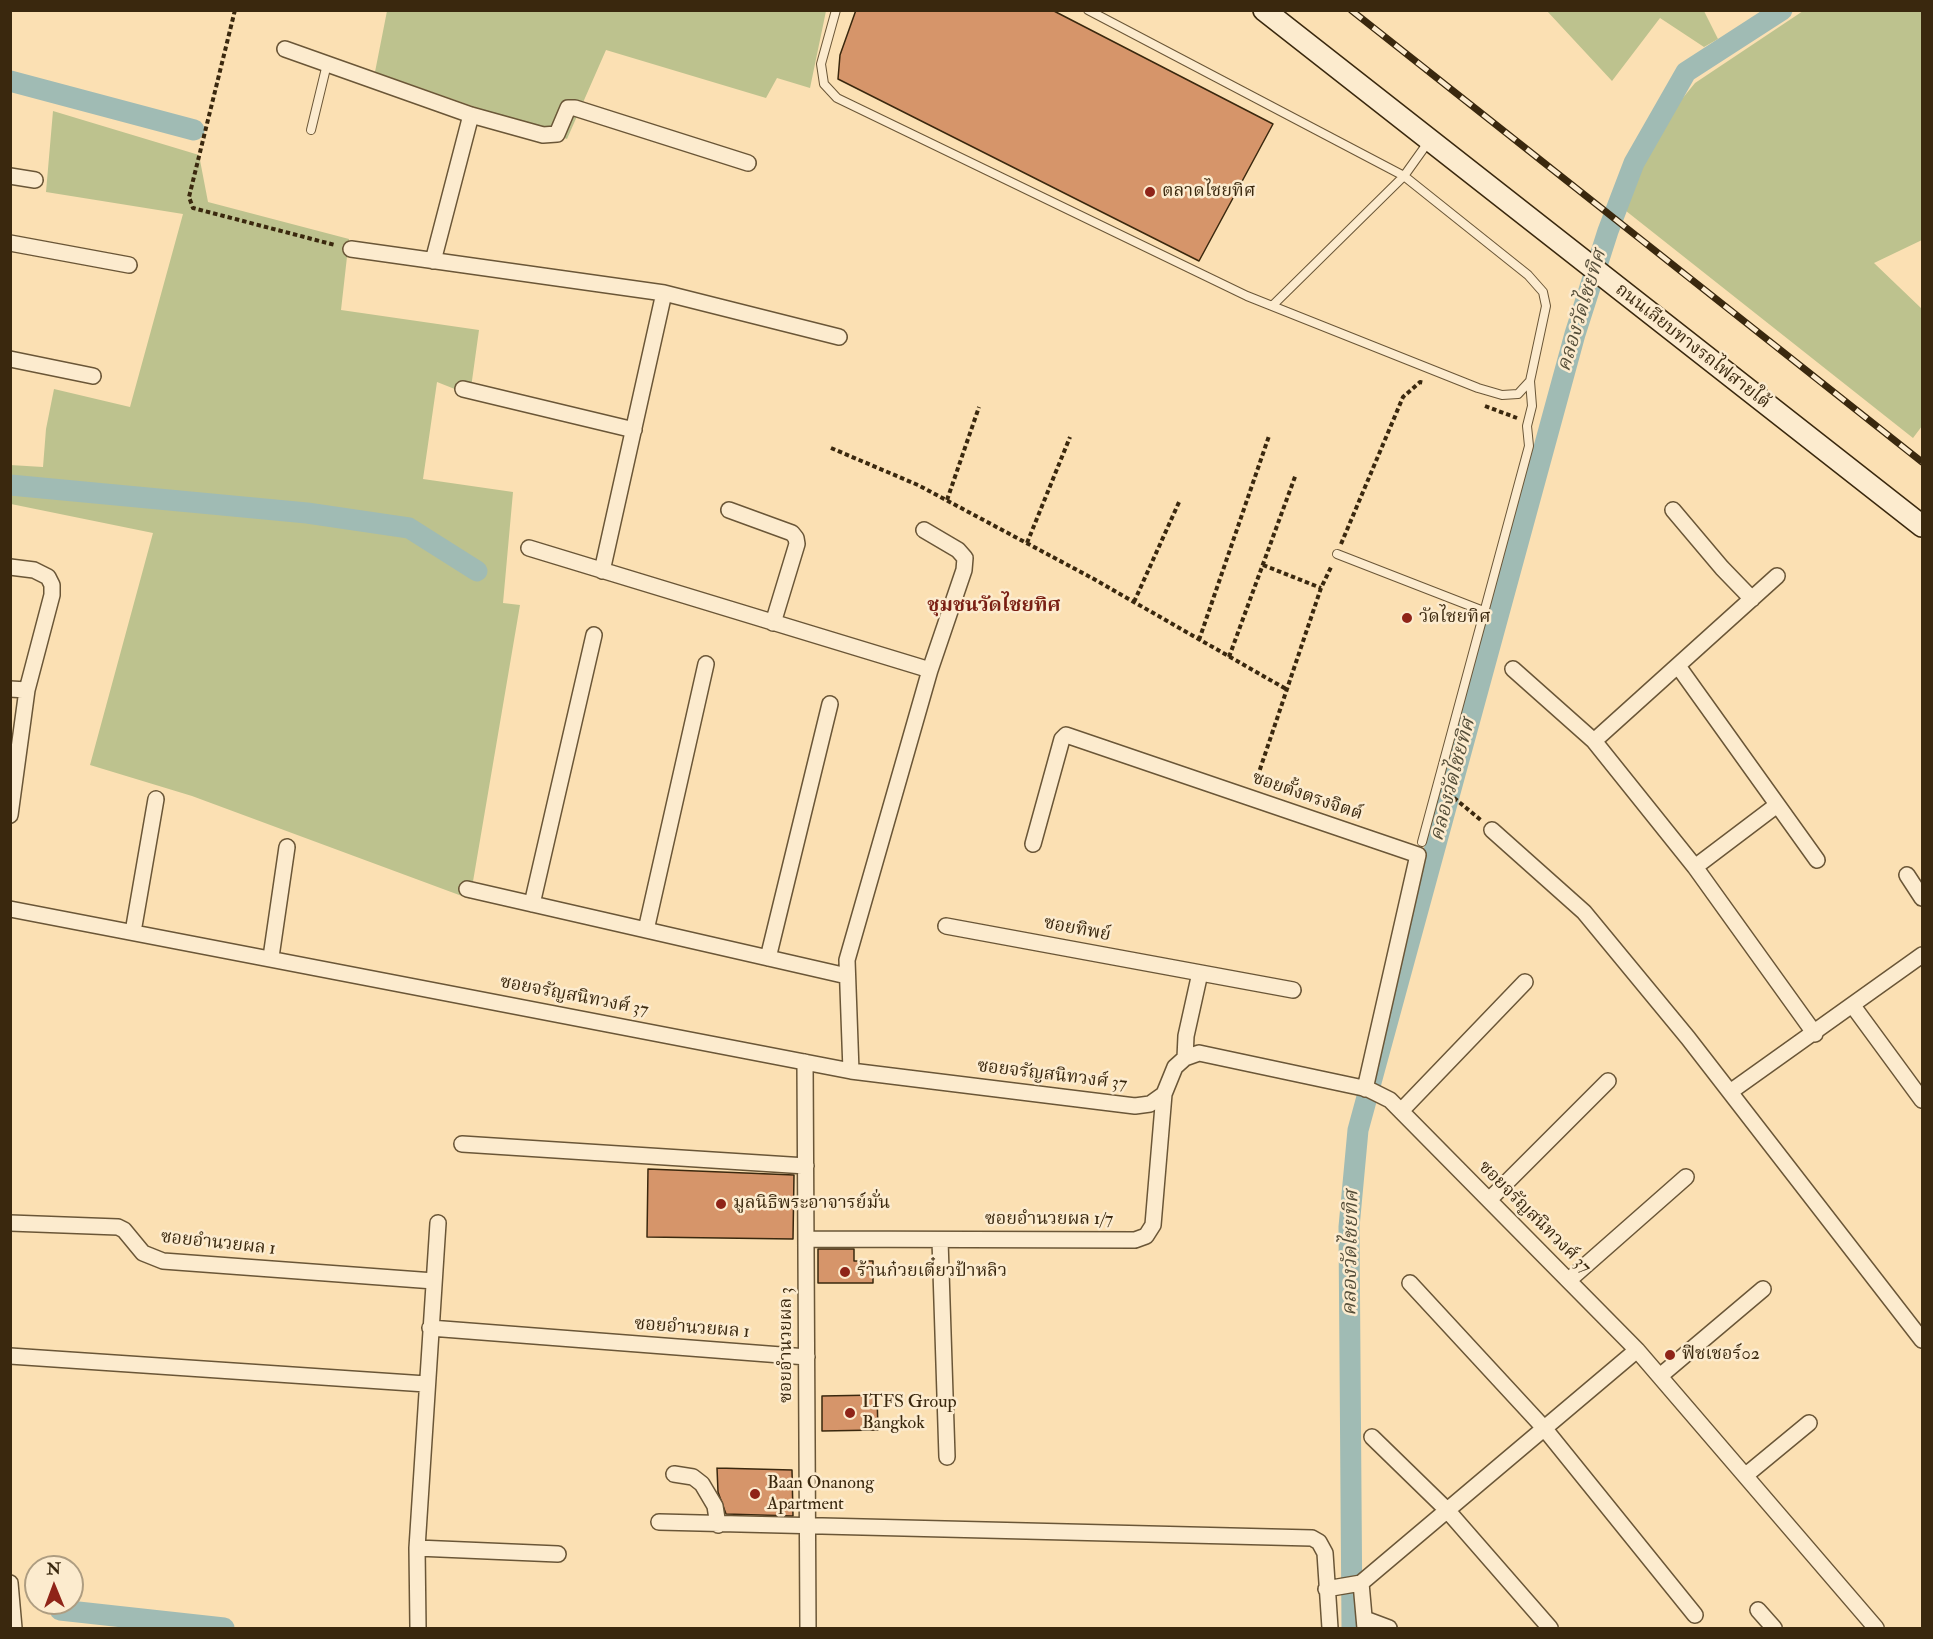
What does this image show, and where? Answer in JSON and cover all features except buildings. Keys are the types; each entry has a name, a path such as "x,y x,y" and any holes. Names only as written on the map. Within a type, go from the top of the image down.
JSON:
{"main road":[{"name":"ถนนเลียบทางรถไฟสายใต้","path":"1264,10 1625,295 1923,526"}],"street":[{"path":"285,49 471,115 551,136 560,129 568,108 574,108 748,163"},
{"path":"433,261 471,115"},
{"path":"10,176 35,180"},
{"path":"10,243 129,265"},
{"path":"351,249 664,293 839,337"},
{"path":"602,571 664,293"},
{"path":"10,359 93,376"},
{"path":"463,388 634,430"},
{"path":"729,510 792,533 796,538 797,544 773,623"},
{"path":"1672,510 1752,599"},
{"path":"851,1071 847,960 930,670 964,570 965,558 958,550 924,530"},
{"path":"530,548 930,670"},
{"path":"10,567 34,570 48,577 52,585 52,595 27,690 10,815"},
{"path":"1594,741 1777,576"},
{"path":"532,904 594,635"},
{"path":"645,930 706,664"},
{"path":"1677,666 1817,860"},
{"path":"1513,669 1594,741 1695,867 1815,1034"},
{"path":"10,689 27,690"},
{"path":"768,958 831,704"},
{"name":"ซอยตั้งตรงจิตต์","path":"1033,844 1062,739 1066,735 1418,855 1366,1089"},
{"path":"133,932 156,799"},
{"path":"1695,867 1777,805"},
{"path":"1492,830 1584,912 1730,1092 1923,1340"},
{"path":"271,957 287,847"},
{"path":"1907,875 1923,898"},
{"path":"467,889 847,976"},
{"name":"ซอยจรัญสนิทวงศ์ 37","path":"10,909 271,957 851,1071 1135,1106 1149,1104 1164,1094"},
{"name":"ซอยทิพย์","path":"946,926 1293,990"},
{"path":"1730,1092 1815,1034 1923,955"},
{"path":"1164,1094 1175,1067 1185,1058 1186,1036 1200,973"},
{"path":"1395,1105 1525,982"},
{"path":"1853,1006 1923,1100"},
{"name":"ซอยจรัญสนิทวงศ์ 37","path":"1185,1058 1198,1053 1366,1089 1395,1105 1637,1350 1876,1629"},
{"name":"ซอยอำนวยผล 3","path":"805,1062 808,1629"},
{"path":"1489,1200 1608,1081"},
{"name":"ซอยอำนวยผล 1/7","path":"806,1239 1135,1240 1146,1236 1153,1225 1164,1094"},
{"path":"462,1144 806,1166"},
{"path":"1569,1280 1686,1177"},
{"name":"ซอยอำนวยผล 1","path":"10,1223 118,1227 124,1230 143,1253 163,1261 434,1281"},
{"path":"418,1627 417,1548 438,1223"},
{"path":"940,1240 947,1457"},
{"path":"1410,1282 1545,1428 1695,1615"},
{"path":"1660,1376 1763,1289"},
{"name":"ซอยอำนวยผล 1","path":"430,1328 807,1357"},
{"path":"1326,1589 1361,1583 1637,1350"},
{"path":"10,1356 426,1384"},
{"path":"1746,1475 1809,1423"},
{"path":"1372,1437 1447,1510 1550,1629"},
{"path":"674,1474 693,1477 702,1484 715,1506 718,1525"},
{"path":"659,1522 1312,1538 1319,1542 1325,1553 1330,1629"},
{"path":"417,1548 558,1554"},
{"path":"10,1583 14,1629"},
{"path":"1361,1583 1365,1624 1389,1629"},
{"path":"1758,1610 1774,1629"}],"lane":[{"path":"836,10 821,64 824,84 837,98 1272,306 1502,396 1518,394 1530,381"},
{"path":"1088,10 1404,176 1528,275 1543,292 1546,306 1530,381 1532,406 1527,426 1529,446 1422,842"},
{"path":"311,130 327,64"},
{"path":"1272,306 1404,176 1430,141"},
{"path":"1337,554 1486,612"}],"path":[{"path":"235,10 189,197 193,208 351,249"},
{"path":"1258,790 1255,784 1321,588 1403,397 1420,382 1431,386"},
{"path":"1476,402 1521,419 1527,426"},
{"path":"946,500 979,407"},
{"path":"1199,640 1269,436"},
{"path":"1028,543 1070,437"},
{"path":"831,448 918,485 1028,543 1286,690"},
{"path":"1230,657 1296,474"},
{"path":"1134,602 1180,500"},
{"path":"1263,565 1321,588"},
{"path":"1442,788 1465,806"}],"green space":[{"path":"387,11 826,11 810,88 777,78 766,98 606,50 567,139 375,72"},
{"path":"1547,11 1704,11 1718,39 1704,47 1660,18 1612,81"},
{"path":"1803,11 1922,11 1922,240 1874,263 1922,309 1922,426 1913,438 1621,207 1669,115 1695,83"},
{"path":"53,111 199,155 208,202 349,239 341,310 479,330 470,395 437,382 423,479 513,492 503,603 520,605 470,899 192,796 90,765 153,533 11,504 10,465 43,467 46,429 54,389 130,407 183,214 46,192"}],"waterway":[{"name":"คลองวัดไชยทิศ","path":"1352,1628 1349,1227 1358,1130 1575,334 1608,231 1634,163 1686,72 1782,10"},
{"path":"10,81 194,130"},
{"path":"10,485 307,513 409,528 477,571"},
{"name":"คลองวัดไชยทิศ","path":"84,1613 224,1628"}],"railway":[{"path":"1351,10 1922,462"}],"place":[{"name":"ตลาดไชยทิศ","path":"1150,192"},
{"name":"วัดไชยทิศ","path":"1407,618"},
{"name":"มูลนิธิพระอาจารย์มั่น","path":"721,1204"},
{"name":"ร้านก๋วยเตี๋ยวป้าหลิว","path":"845,1272"},
{"name":"ฟิชเชอร์02","path":"1670,1355"},
{"name":"ITFS Group Bangkok","path":"850,1413"},
{"name":"Baan Onanong Apartment","path":"755,1494"}],"district":[{"name":"ชุมชนวัดไชยทิศ","path":"994,607"}]}
